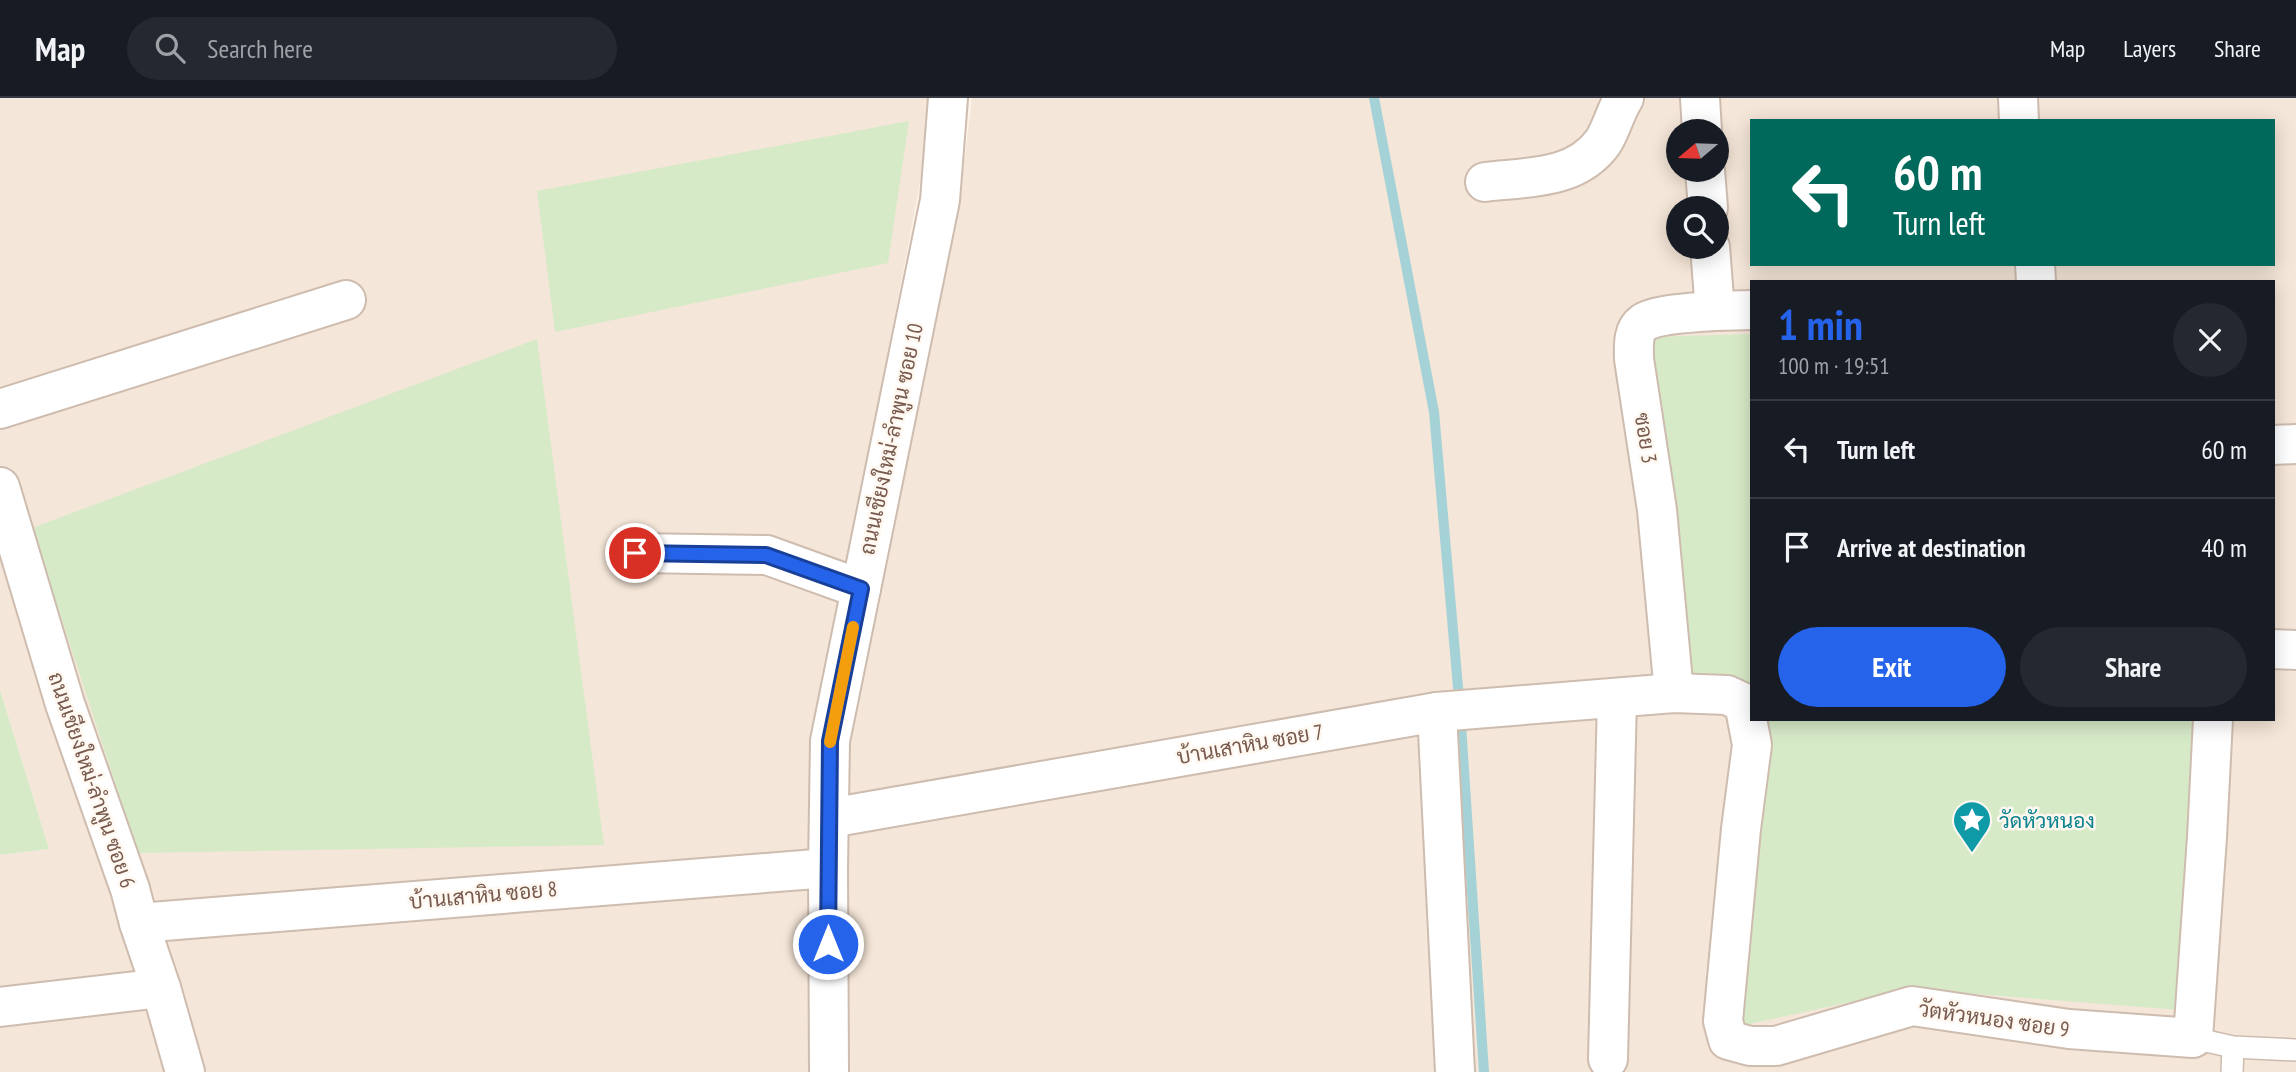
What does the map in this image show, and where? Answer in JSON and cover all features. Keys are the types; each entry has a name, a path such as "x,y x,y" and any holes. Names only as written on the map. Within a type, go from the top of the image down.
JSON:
{"street":[{"name":"ถนนเชียงใหม่-ลำพูน ซอย 10","path":"829,1072 830,741 940,200 948,98"},
{"path":"1485,182 1560,173 1588,159 1602,143 1624,98"},
{"path":"1700,98 1701,119"},
{"path":"2018,98 2019,119"},
{"name":"ซอย 3","path":"1674,693 1657,510 1634,359 1635,335 1643,323 1665,316 1733,310 1714,259"},
{"path":"0,409 346,300"},
{"path":"2275,445 2296,444"},
{"name":"ถนนเชียงใหม่-ลำพูน ซอย 6","path":"0,487 65,704 130,888 185,1072"},
{"path":"635,553 766,555 861,589"},
{"path":"2275,649 2296,650"},
{"name":"บ้านเสาหิน ซอย 7","path":"830,818 1437,712 1674,693"},
{"name":"วัตหัวหนอง ซอย 9","path":"1674,693 1736,697 1744,704 1752,745 1741,829 1723,1021 1728,1040 1750,1046 1776,1046 1912,1006 2069,1029 2193,1038"},
{"path":"1608,1059 1617,699"},
{"path":"1437,712 1455,1072"},
{"path":"2193,1038 2213,721"},
{"name":"บ้านเสาหิน ซอย 8","path":"139,923 828,868"},
{"path":"0,1007 161,988"}],"lane":[{"path":"2193,1038 2233,1047 2296,1051"},
{"path":"2232,1072 2233,1047"}],"shaded area":[{"path":"0,98 928,98 924,161 813,751 814,1072 0,1072 0,855 49,849 0,690"},
{"path":"972,98 2296,98 2296,1072 847,1072 847,744 960,195"}],"green space":[{"path":"909,121 888,263 555,332 537,191"},
{"path":"1750,334 1750,696 1686,680 1649,337"},
{"path":"537,339 604,845 138,853 32,528"},
{"path":"0,690 49,849 0,855"},
{"name":"วัดหัวหนอง","path":"1762,721 2201,721 2181,1010 1910,989 1740,1026"}],"waterway":[{"path":"1374,98 1434,412 1460,710 1484,1072"}],"slow traffic":[{"path":"830,742 853,627"}],"place":[{"name":"วัดหัวหนอง","path":"1972,854"}],"route":[{"path":"635,553 766,555 861,589 830,741 828,944"}]}
